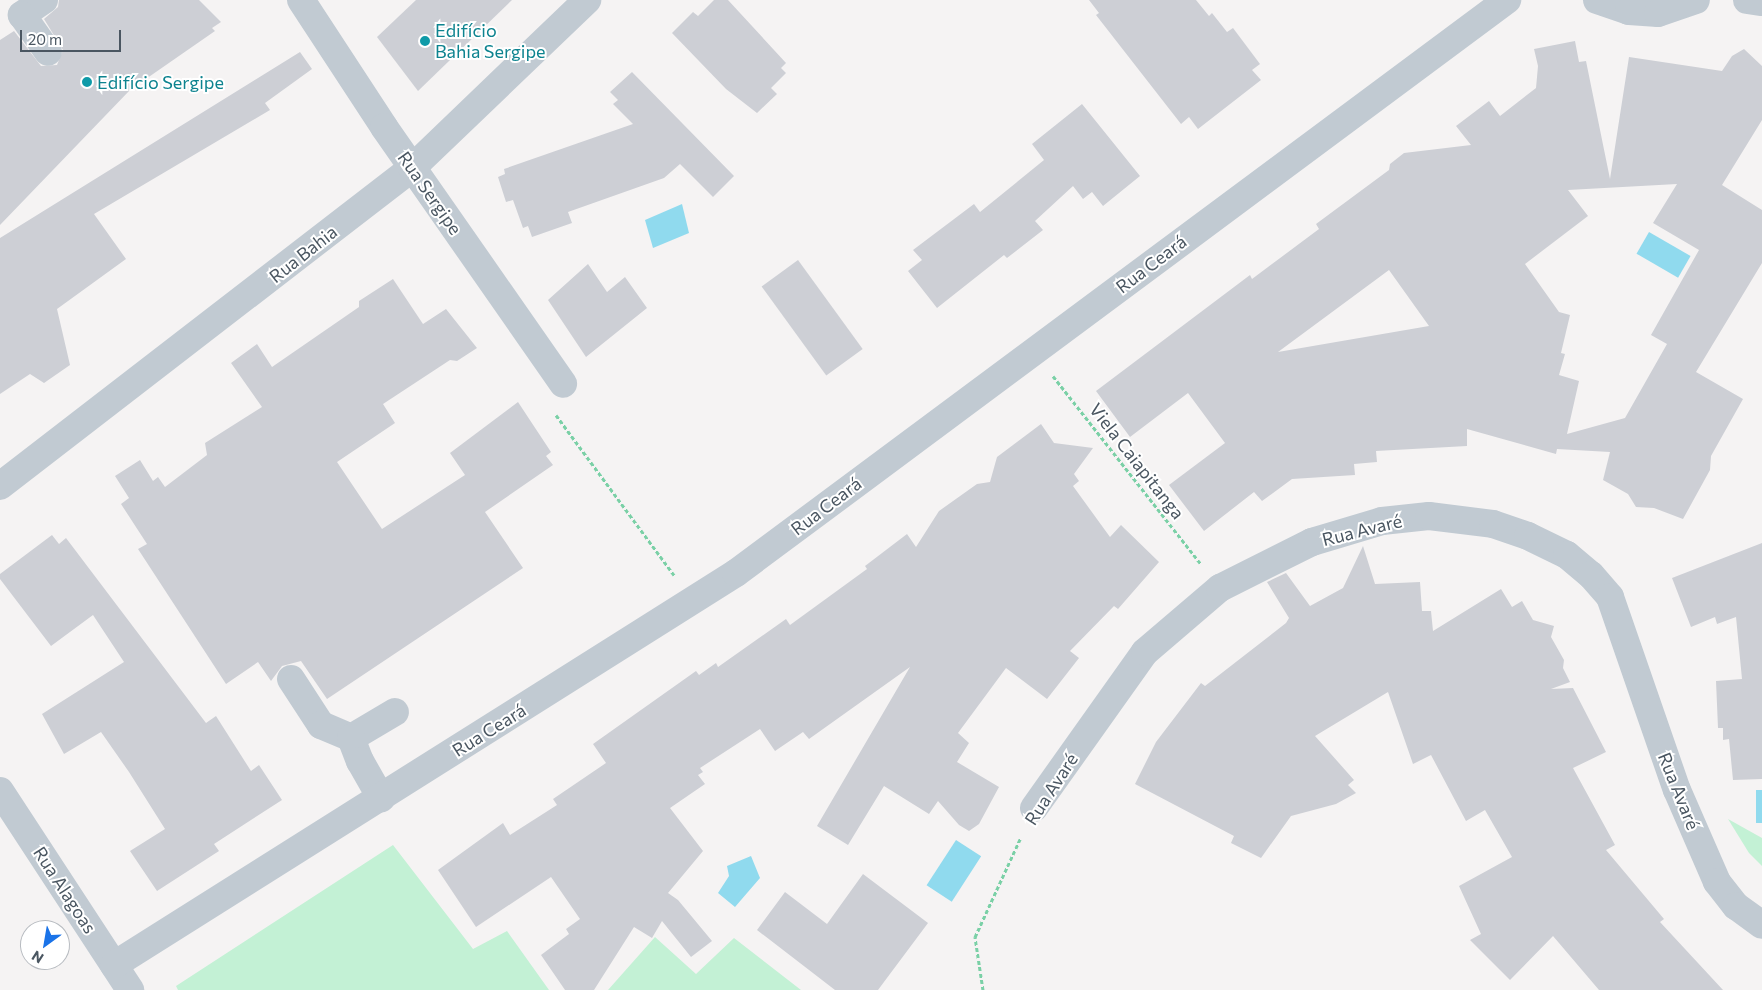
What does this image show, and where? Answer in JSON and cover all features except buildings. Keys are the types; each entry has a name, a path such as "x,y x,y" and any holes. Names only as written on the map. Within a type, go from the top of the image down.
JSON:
{"street":[{"path":"44,0 22,15 48,52"},
{"name":"Rua Sergipe","path":"301,0 412,168 563,384"},
{"name":"Rua Bahia","path":"0,486 412,168 586,0"},
{"name":"Rua Ceará","path":"114,966 694,602 1507,0"},
{"path":"1597,0 1629,11 1658,14 1696,0"},
{"path":"1747,0 1762,2"},
{"name":"Rua Avaré","path":"1034,808 1145,652 1179,619 1220,588 1312,542 1382,521 1429,516 1493,524 1528,536 1567,555 1591,575 1610,597 1677,790 1717,882 1736,906 1762,925"},
{"path":"291,679 322,725 352,738 360,761 381,798"},
{"path":"352,738 395,712"},
{"name":"Rua Alagoas","path":"0,791 130,990"}],"path":[{"name":"Viela Caiapitanga","path":"1034,351 1220,588"},
{"path":"563,384 551,408 694,602"},
{"name":"Rua Avaré","path":"983,990 975,937 1034,808"}],"green space":[{"path":"1728,819 1762,838 1762,866 1749,853"},
{"path":"393,845 473,949 507,931 549,990 178,990 176,986"},
{"path":"655,937 696,974 734,938 801,990 608,990"}],"water":[{"path":"682,204 689,233 653,248 645,220"},
{"path":"1649,232 1691,256 1678,278 1636,254"},
{"path":"1756,790 1762,790 1762,823 1756,823"},
{"path":"956,840 981,856 952,902 927,885"},
{"path":"751,856 760,878 735,907 718,893 729,876 727,866"}],"place":[{"name":"Edifício Bahia Sergipe","path":"425,41"},
{"name":"Edifício Sergipe","path":"87,82"}]}
